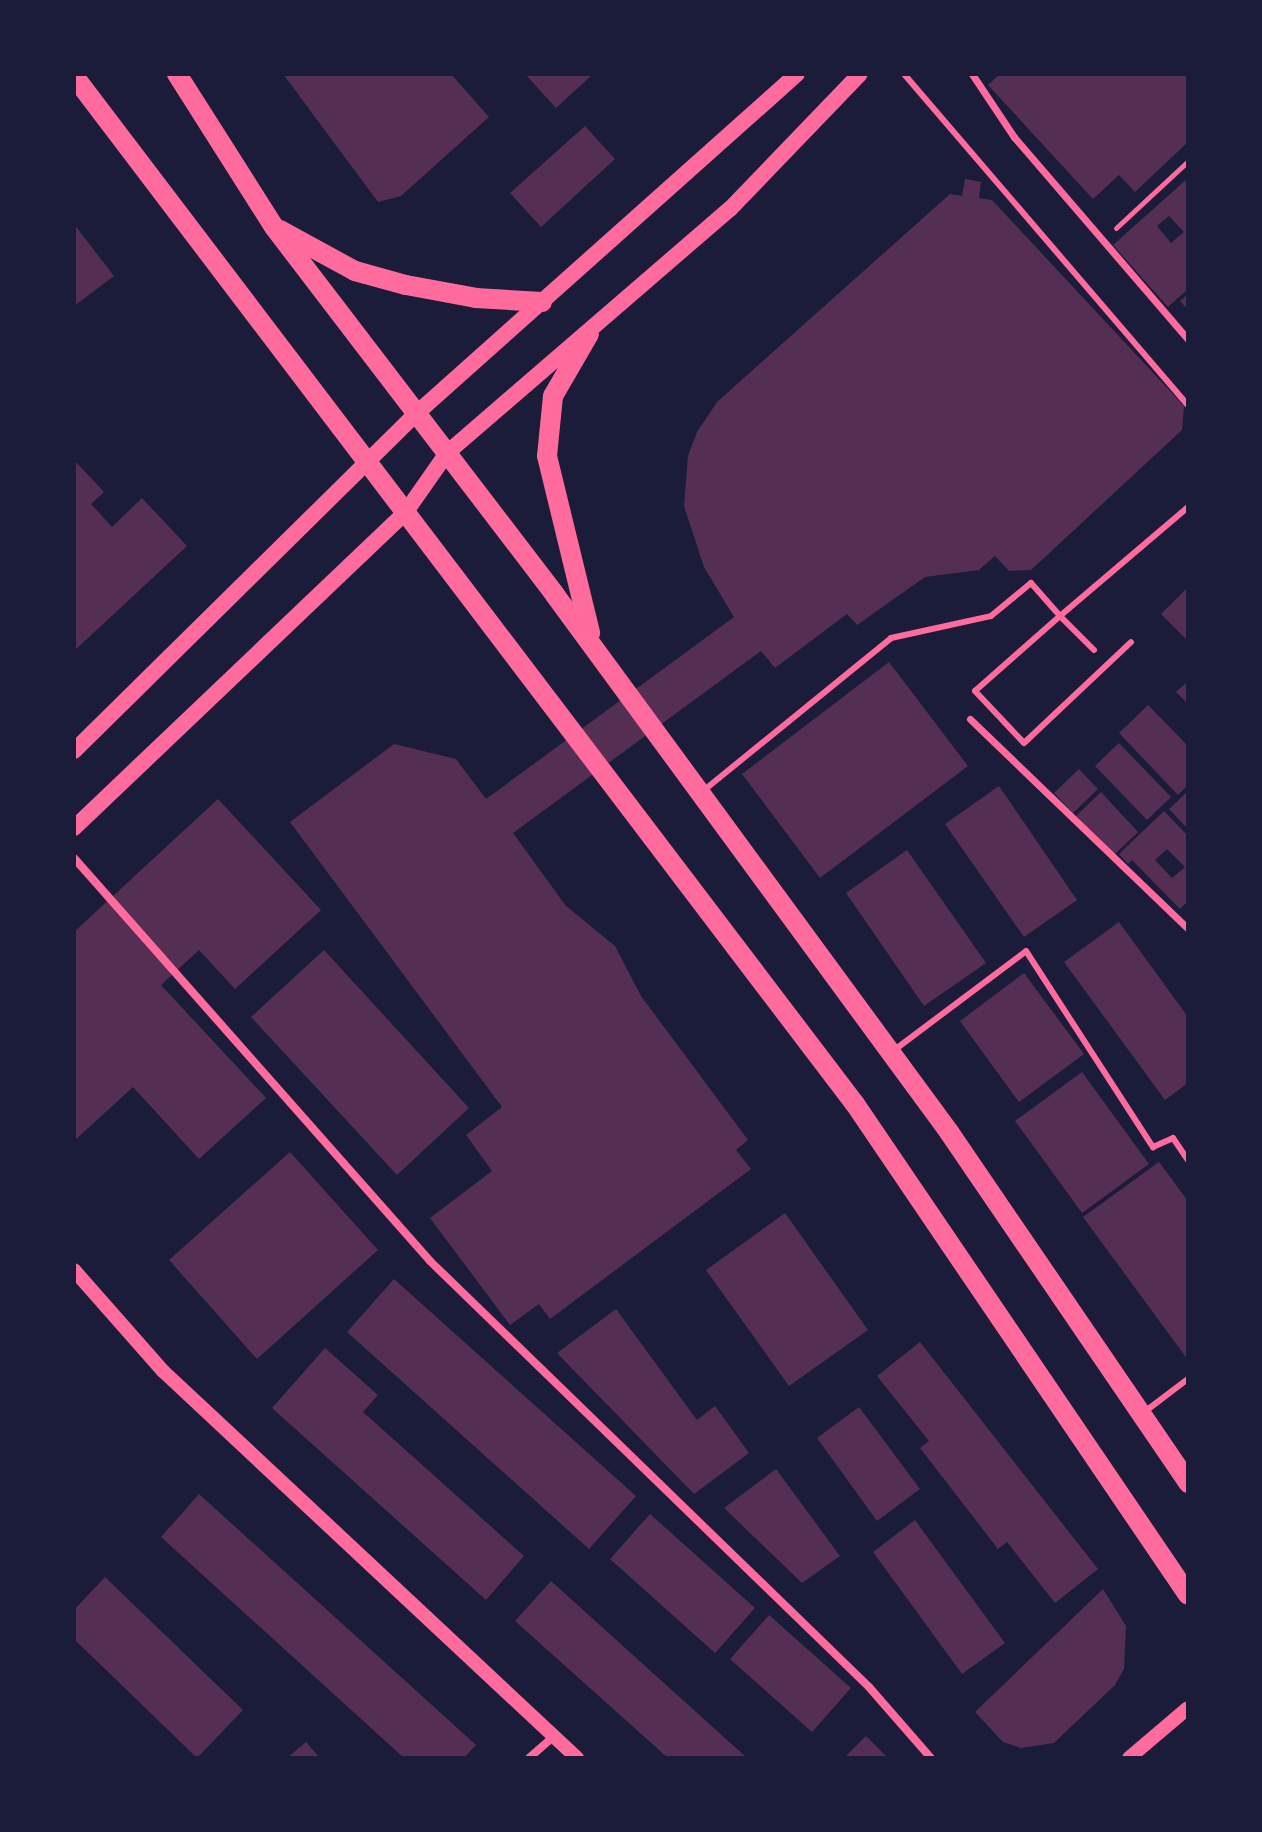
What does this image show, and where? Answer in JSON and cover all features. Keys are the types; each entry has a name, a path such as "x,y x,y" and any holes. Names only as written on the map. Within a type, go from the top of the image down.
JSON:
{"main road":[{"path":"177,74 274,227 447,453 890,1053 1188,1483"},
{"path":"74,751 417,413 797,74"},
{"path":"74,828 405,513 447,453 589,334 730,209 860,74"},
{"path":"74,76 405,513 543,688 855,1104 1188,1595"},
{"path":"274,227 355,271 380,278 476,298 542,302"},
{"path":"589,334 553,396 547,456 570,569 595,652"}],"street":[{"path":"972,74 1014,137 1101,242 1188,339"},
{"path":"970,719 1188,929"},
{"path":"74,858 430,1261 869,1687 931,1758"},
{"path":"74,1270 163,1371 577,1758"},
{"path":"1129,1758 1188,1708"},
{"path":"529,1758 554,1736"}],"lane":[{"path":"904,74 1188,405"},
{"path":"1131,642 1024,743 975,691 1188,507"},
{"path":"699,794 891,638 991,616 1031,583 1094,650"},
{"path":"890,1053 1026,951 1153,1147 1173,1138 1188,1160"},
{"path":"1140,1415 1188,1379"}],"path":[{"path":"1101,242 1188,161"}],"building":[{"path":"283,74 451,74 489,117 401,196 378,202"},
{"path":"525,74 593,74 556,108"},
{"path":"1000,74 1188,74 1188,142 1135,192 1119,175 1093,199 988,85"},
{"path":"585,126 615,159 541,227 510,193"},
{"path":"1188,178 1188,289 1168,307 1113,245","holes":["1169,216 1184,232 1171,243 1157,226"]},
{"path":"965,179 981,182 979,198 992,200 1184,406 1182,430 1031,570 1009,571 995,556 979,570 925,577 857,625 847,614 775,668 761,651 513,833 566,906 615,946 641,996 748,1140 736,1150 751,1169 550,1319 539,1304 510,1325 430,1218 492,1171 466,1135 502,1107 290,822 394,744 456,759 486,799 734,617 704,567 684,506 688,456 697,432 717,402 950,194 962,196"},
{"path":"74,224 114,276 74,306"},
{"path":"1188,294 1188,310 1180,301"},
{"path":"74,460 104,492 91,504 112,527 142,498 187,546 74,651"},
{"path":"1188,587 1188,641 1161,614"},
{"path":"889,662 968,766 820,878 742,774"},
{"path":"1188,681 1188,704 1176,692"},
{"path":"1148,705 1188,746 1188,785 1178,795 1119,733"},
{"path":"1119,743 1171,797 1147,820 1095,766"},
{"path":"1079,769 1098,789 1073,813 1054,793"},
{"path":"999,786 1077,900 1024,937 945,824"},
{"path":"1188,791 1188,829 1169,809"},
{"path":"1101,792 1138,832 1114,855 1076,816"},
{"path":"218,799 321,910 235,989 199,950 161,985 266,1098 199,1159 133,1087 74,1141 74,932"},
{"path":"1164,811 1188,836 1188,901 1180,909 1132,860 1128,864 1119,854","holes":["1167,849 1185,867 1172,878 1155,860"]},
{"path":"907,850 986,963 924,1006 846,893"},
{"path":"1119,922 1188,1017 1188,1083 1165,1100 1064,962"},
{"path":"324,950 469,1108 397,1175 251,1017"},
{"path":"1024,973 1084,1054 1019,1102 960,1021"},
{"path":"1082,1072 1149,1164 1082,1213 1015,1121"},
{"path":"290,1152 378,1250 257,1359 169,1260"},
{"path":"1159,1162 1188,1201 1188,1360 1083,1217"},
{"path":"785,1213 868,1330 789,1386 706,1270"},
{"path":"394,1279 636,1496 589,1549 347,1332"},
{"path":"616,1309 697,1420 715,1406 749,1453 694,1494 557,1353"},
{"path":"920,1342 1098,1569 1055,1603 1007,1542 998,1549 920,1448 929,1441 877,1376"},
{"path":"325,1348 378,1395 363,1412 524,1556 486,1600 272,1408"},
{"path":"859,1407 920,1489 877,1521 817,1438"},
{"path":"776,1469 840,1556 802,1583 724,1508"},
{"path":"199,1494 476,1745 464,1758 404,1758 161,1537"},
{"path":"650,1514 755,1608 715,1653 610,1559"},
{"path":"915,1520 1005,1643 962,1674 873,1552"},
{"path":"105,1577 243,1710 197,1758 74,1639 74,1610"},
{"path":"551,1581 747,1758 668,1758 515,1621"},
{"path":"1103,1589 1126,1626 1124,1669 1115,1685 1054,1743 1021,1748 1003,1742 975,1712"},
{"path":"769,1615 851,1688 812,1732 730,1659"},
{"path":"866,1736 888,1758 844,1758"},
{"path":"306,1742 320,1758 287,1758"}]}
